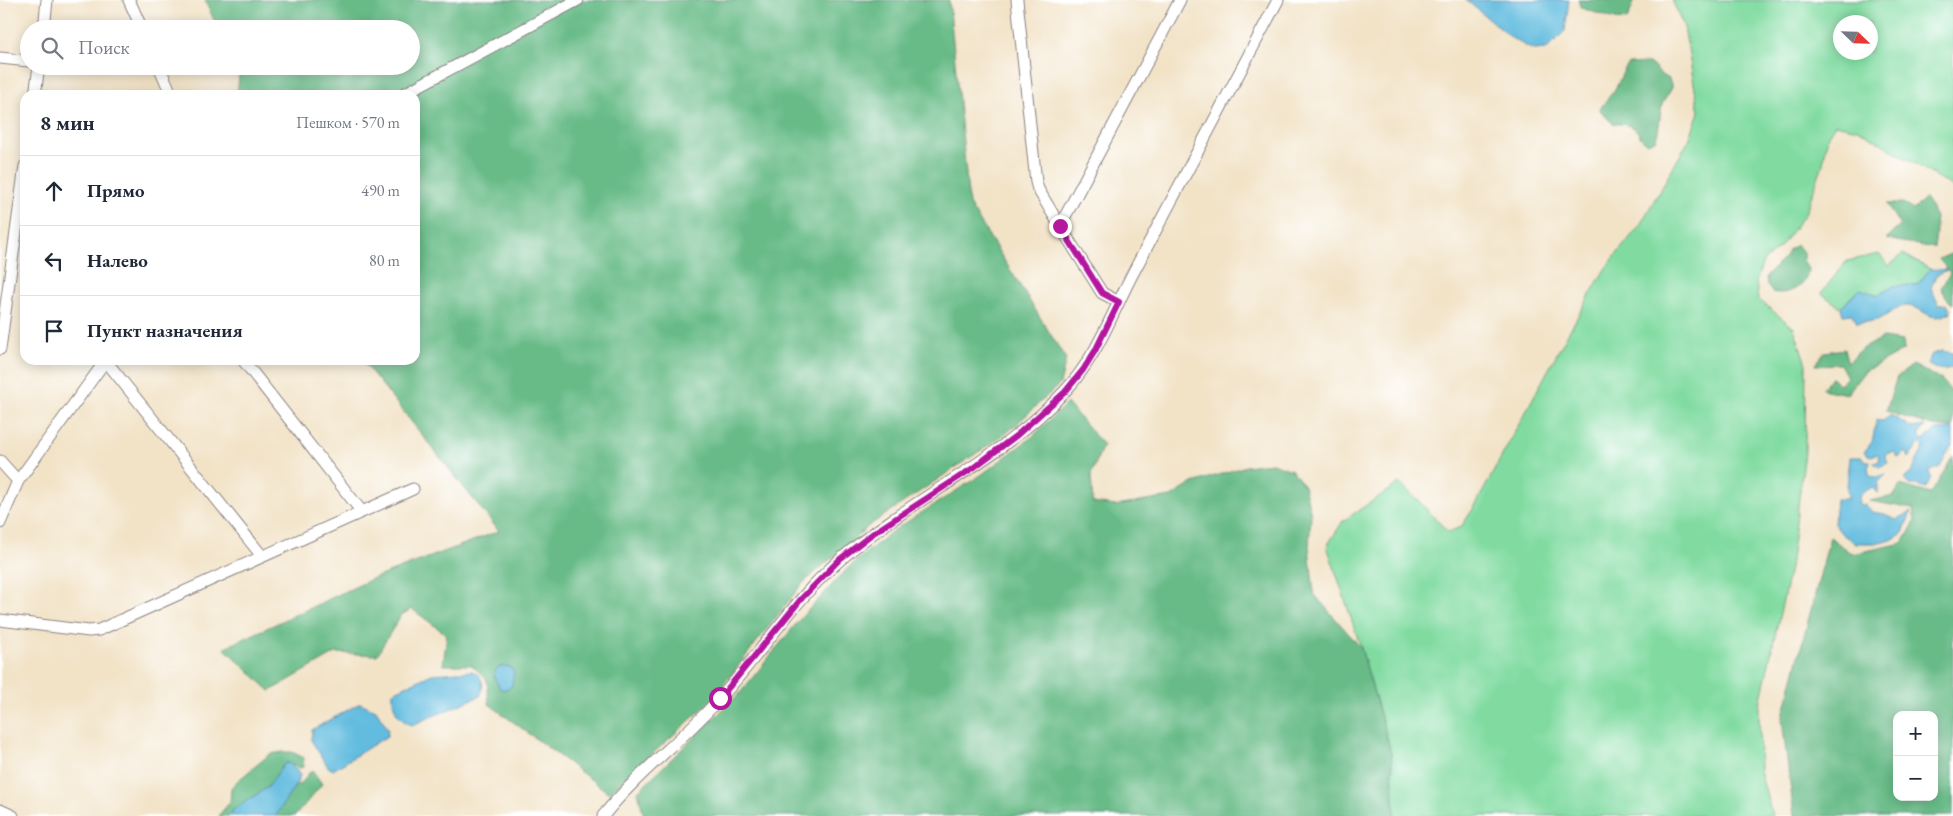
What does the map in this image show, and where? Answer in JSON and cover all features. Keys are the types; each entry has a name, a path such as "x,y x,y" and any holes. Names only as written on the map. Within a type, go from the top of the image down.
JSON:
{"street":[{"path":"45,20 48,0"},
{"path":"129,0 138,20"},
{"path":"411,90 578,0"},
{"path":"1018,0 1038,189 1102,293 1119,302"},
{"path":"1060,226 1180,0"},
{"path":"603,816 634,781 720,698 802,598 840,559 872,534 973,468 1017,435 1065,392 1083,370 1095,351 1278,0"},
{"path":"0,58 20,60"},
{"path":"36,90 38,75"},
{"path":"163,75 169,90"},
{"path":"0,349 20,203"},
{"path":"0,523 18,481 102,365"},
{"path":"110,365 262,556"},
{"path":"247,365 362,512"},
{"path":"0,461 18,481"},
{"path":"0,620 89,632 99,630 413,489"},
{"path":"0,810 13,816"}],"green space":[{"path":"205,0 949,0 969,204 1066,359 1060,384 1008,432 870,525 802,584 710,702 609,793 489,704 487,680 472,665 443,665 447,635 412,609 401,615 377,655 336,653 270,691 224,648 372,579 499,531 366,365 420,365 420,90 238,90 238,75 420,75 420,20 214,20"},
{"path":"1578,0 1635,0 1627,20 1615,19 1581,8"},
{"path":"1672,0 1953,0 1953,187 1858,129 1835,124 1828,135 1823,164 1805,214 1780,247 1763,262 1756,281 1758,299 1794,328 1806,364 1805,452 1790,568 1759,708 1760,771 1772,816 1395,816 1391,752 1361,648 1327,546 1343,521 1399,483 1448,532 1461,527 1475,506 1567,335 1605,269 1640,225 1689,140 1699,112 1684,27"},
{"path":"1649,63 1669,79 1672,88 1662,104 1655,140 1647,143 1634,128 1612,123 1600,110 1629,64"},
{"path":"1925,198 1936,222 1934,248 1886,239 1900,226 1887,204 1903,203 1913,210"},
{"path":"1797,245 1803,252 1803,261 1808,269 1807,275 1801,285 1791,291 1772,292 1767,285 1766,276 1785,257 1789,249"},
{"path":"1953,253 1953,304 1941,288 1950,273 1939,259"},
{"path":"1879,254 1889,266 1903,254 1930,269 1917,285 1893,286 1877,295 1853,295 1841,308 1821,293 1847,261"},
{"path":"1883,338 1903,341 1904,350 1864,372 1847,394 1822,389 1832,377 1839,385 1847,377 1840,364 1815,365 1824,352 1844,349 1848,363 1861,349"},
{"path":"1913,365 1942,380 1953,394 1953,428 1932,426 1886,411 1897,377"},
{"path":"1067,403 1103,445 1091,475 1093,503 1115,506 1171,497 1193,483 1246,466 1272,463 1292,470 1304,486 1311,515 1309,547 1314,594 1361,648 1391,752 1395,816 646,816 643,813 638,791 741,692 800,619 848,568 891,532 981,475 1032,437"},
{"path":"1953,456 1953,816 1794,816 1782,720 1830,537 1852,554 1903,543 1915,522 1913,509 1870,501 1894,496 1900,485 1931,494"},
{"path":"292,752 304,758 303,767 299,768 287,763 284,764 268,787 233,810 230,816 218,816 230,802 231,788 235,783 270,754"},
{"path":"313,771 322,784 295,816 275,816 295,786 302,783 309,773"}],"water":[{"path":"1466,0 1569,0 1565,31 1547,49 1533,50 1513,39"},
{"path":"1930,269 1947,270 1936,275 1931,288 1939,305 1947,304 1951,312 1937,317 1928,315 1914,307 1904,306 1877,320 1857,323 1852,314 1843,315 1841,308 1860,289 1877,295 1893,286 1917,285"},
{"path":"1942,351 1953,353 1953,367 1940,369 1933,368 1927,364 1932,354"},
{"path":"1891,415 1912,428 1925,426 1918,435 1923,440 1936,430 1953,429 1953,443 1940,467 1929,472 1931,477 1926,488 1918,485 1909,485 1904,479 1911,473 1924,447 1920,443 1909,458 1907,452 1898,458 1895,452 1885,454 1888,463 1879,467 1873,462 1880,461 1878,454 1870,456 1864,452 1872,442 1877,420 1883,421"},
{"path":"1850,457 1862,457 1865,461 1870,461 1868,469 1870,476 1877,477 1886,474 1878,483 1878,494 1872,487 1860,495 1858,504 1866,505 1872,512 1885,514 1896,520 1911,512 1903,533 1895,538 1876,543 1855,543 1842,534 1834,524 1836,499 1848,499 1847,487"},
{"path":"502,666 510,667 514,672 512,686 506,690 500,689 494,676 496,669"},
{"path":"472,671 479,675 482,681 480,696 412,725 403,720 396,712 393,692 432,674"},
{"path":"360,703 376,710 388,729 387,736 333,770 328,767 311,740 312,730"},
{"path":"284,764 291,764 300,775 275,816 230,816 233,810 268,787"}],"route":[{"path":"720,698 802,598 840,559 872,534 973,468 1017,435 1065,392 1083,370 1095,351 1119,302 1102,293 1060,226"}]}
